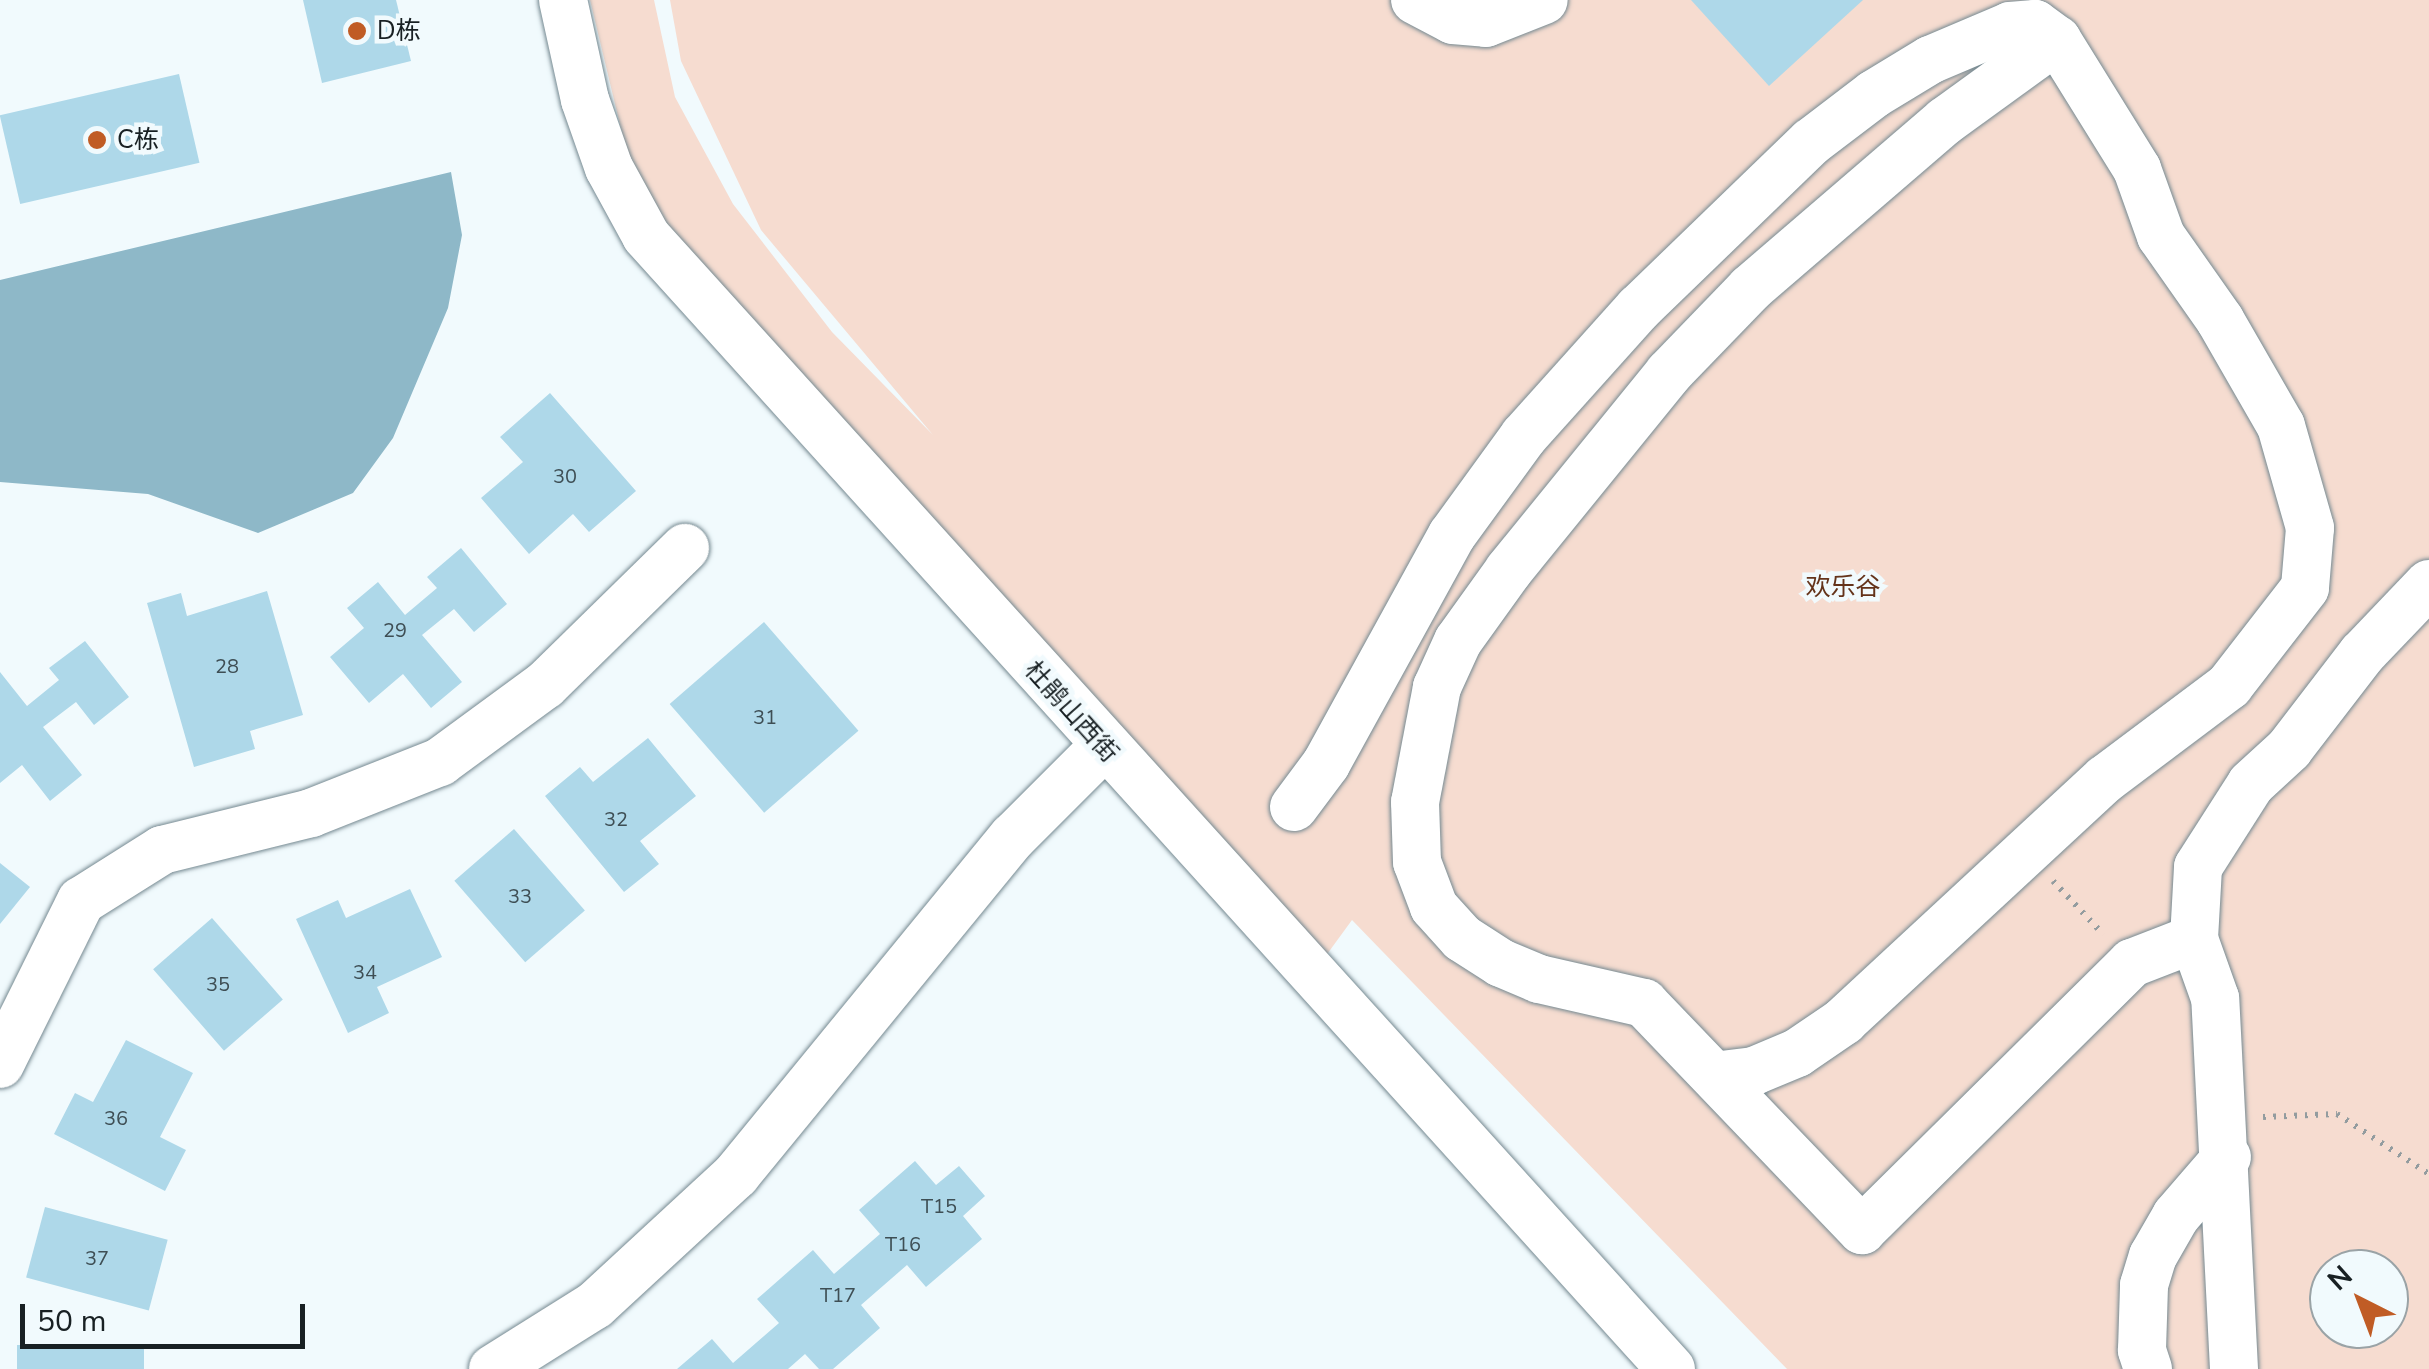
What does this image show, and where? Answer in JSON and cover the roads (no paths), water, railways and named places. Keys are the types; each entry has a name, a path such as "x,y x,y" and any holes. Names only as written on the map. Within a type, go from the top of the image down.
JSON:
{"street":[{"name":"杜鹃山西街","path":"563,0 603,151 646,236 1102,748 1672,1369"},
{"path":"1415,0 1453,20 1486,24 1544,0"},
{"path":"1294,807 1326,764 1406,607 1452,535 1570,384 1720,227 1874,94 1930,60 2010,26 2035,24 2057,40 2136,170 2161,236 2220,320 2280,426 2310,528 2306,588 2229,686 2105,779 1844,1021 1797,1053 1754,1071 1715,1076"},
{"path":"2057,40 1945,120 1750,289 1626,425 1458,640 1437,687 1424,741 1415,802 1417,862 1434,906 1462,938 1540,979 1644,1003 1862,1230 2132,964 2194,939"},
{"path":"1570,384 1626,425"},
{"path":"0,1064 81,901 162,850 312,813 440,762 546,685 685,548"},
{"path":"2234,1369 2226,1138 2216,998 2194,939 2198,867 2222,825 2362,654 2429,584"},
{"path":"493,1369 596,1305 736,1175 1013,837 1102,748"},
{"path":"2148,1369 2142,1350 2144,1285 2153,1256 2226,1138"}],"water":[{"path":"451,172 462,235 448,308 393,438 353,493 258,533 148,494 0,482 0,280"}],"place":[{"name":"D栋","path":"357,31"},
{"name":"C栋","path":"97,140"}],"park label":[{"name":"欢乐谷","path":"1843,587"}]}
